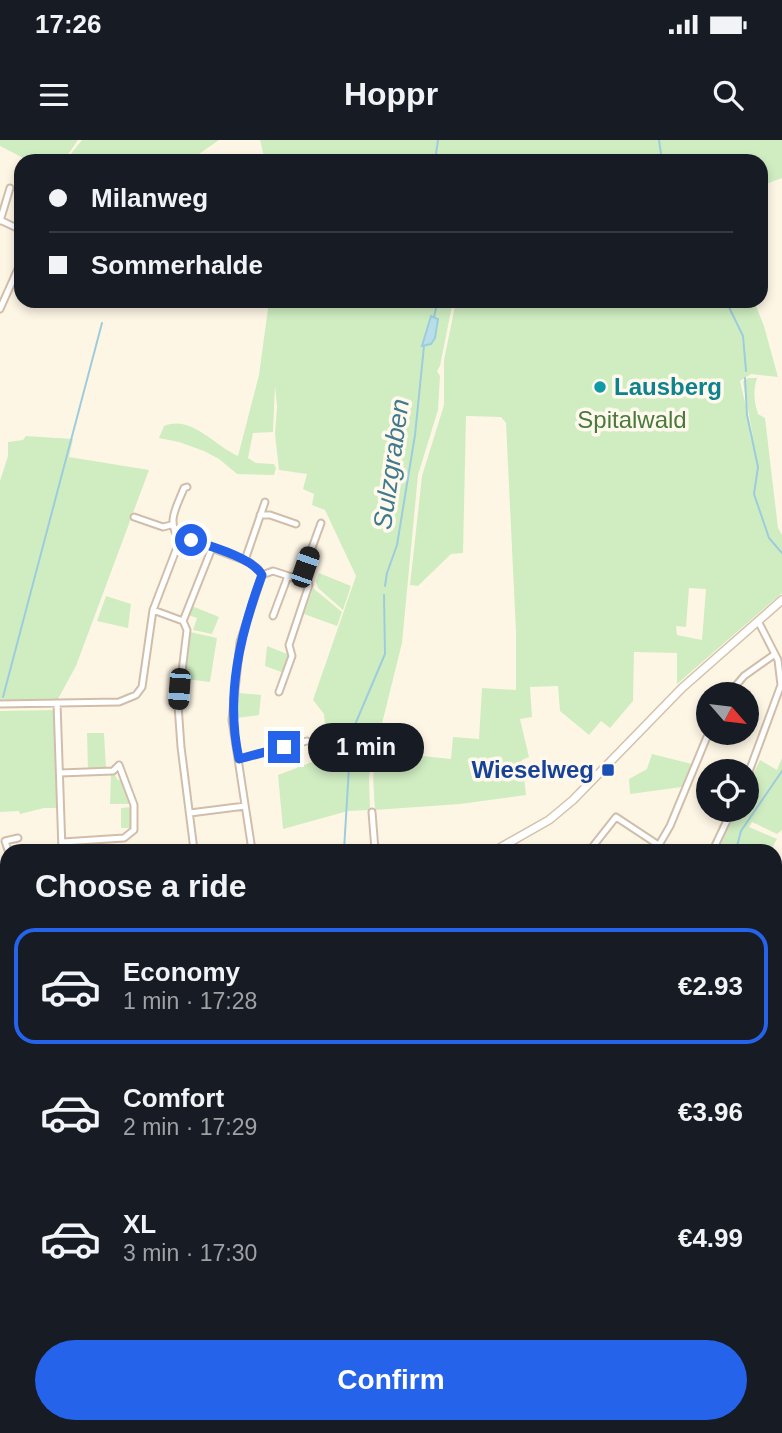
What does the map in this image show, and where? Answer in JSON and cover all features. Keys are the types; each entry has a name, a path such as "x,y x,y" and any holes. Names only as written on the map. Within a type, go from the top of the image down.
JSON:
{"street":[{"path":"0,221 10,188"},
{"path":"1,305 14,277"},
{"path":"181,543 171,525 184,488 187,487"},
{"path":"245,560 265,502"},
{"path":"260,515 270,515 296,524"},
{"path":"134,517 163,527 171,525"},
{"path":"279,692 292,656 289,645 309,585 305,567 321,523"},
{"path":"0,704 119,702 136,695 145,680 153,610 181,543 191,540 245,560 254,565 262,575"},
{"path":"193,844 178,705 187,630 183,621 212,548"},
{"path":"262,575 273,571 298,579 308,575"},
{"path":"251,844 233,727 237,666 244,625 262,575"},
{"path":"274,616 288,576"},
{"path":"507,844 549,820 573,800 682,688 782,600"},
{"path":"153,610 183,621"},
{"path":"754,759 778,697 781,676 778,657 758,621"},
{"path":"739,682 744,676 778,657"},
{"path":"57,703 60,773 63,842 124,838 134,830 135,814 119,765 113,771 60,773"},
{"path":"239,759 307,741"},
{"path":"659,844 670,826 703,746"},
{"path":"190,813 245,806"},
{"path":"372,812 375,844"},
{"path":"595,844 616,817 652,844"},
{"path":"716,844 726,822"},
{"path":"6,844 5,841 18,838"}],"green space":[{"path":"0,140 78,140 68,154 15,154 0,146"},
{"path":"82,140 219,140 199,154 71,154"},
{"path":"260,140 782,140 782,178 768,183 768,154 263,154"},
{"path":"268,308 452,308 437,371 440,376 438,410 418,475 402,643 369,776 370,808 348,811 283,829 278,775 328,756 324,714 313,700 356,576 325,510 312,505 314,494 303,489 307,474 279,470 275,434 275,386 273,432 253,433 248,458 256,463 274,464 274,475 237,474 204,451 159,438 164,426 184,424 238,456 259,375"},
{"name":"Spitalwald","path":"455,308 757,308 778,377 751,374 740,381 753,437 743,382 748,378 757,378 756,405 758,414 765,418 778,528 782,535 782,593 677,684 677,653 634,652 633,701 610,728 601,721 589,735 560,711 558,686 530,687 532,717 520,719 529,757 522,760 526,795 460,804 375,810 374,764 384,740 405,740 413,755 451,759 453,737 479,739 482,688 516,690 516,632 506,423 501,417 466,416 463,553 451,554 418,586 410,585 422,476 444,405 444,360","holes":["689,588 706,589 702,640 677,635 676,626 686,627"]},
{"path":"26,436 73,439 69,457 149,470 76,666 58,699 0,701 0,481 8,456 8,442 23,440"},
{"path":"319,573 351,586 343,610 318,588 316,582"},
{"path":"313,588 342,612 337,626 304,614"},
{"path":"106,596 131,604 128,628 97,621"},
{"path":"192,606 219,617 212,634 193,630 197,618 188,615"},
{"path":"190,632 217,638 210,682 185,679"},
{"path":"267,646 290,655 284,673 265,666"},
{"path":"239,693 261,695 259,715 236,718"},
{"path":"58,710 61,808 44,808 20,814 19,811 0,812 0,711"},
{"path":"87,733 104,733 106,768 88,770"},
{"path":"652,754 692,764 682,787 630,794 629,779 647,769"},
{"path":"782,758 782,830 777,834 752,822 759,822 760,760 777,770"},
{"path":"111,774 118,780 123,780 132,804 110,804"},
{"path":"132,807 133,828 121,828 121,808"},
{"path":"731,822 752,822 749,827 777,839 774,844 721,844"}],"water":[{"path":"431,316 438,319 435,338 431,344 422,346"}],"waterway":[{"name":"Sulzgraben","path":"436,154 438,140"},
{"path":"659,140 661,154"},
{"name":"Sulzgraben","path":"434,317 436,308"},
{"path":"729,308 743,336 746,371"},
{"path":"3,697 102,323"},
{"name":"Sulzgraben","path":"385,586 397,545 415,435 424,346"},
{"path":"745,378 747,415 758,467 754,494 769,538 782,553"},
{"name":"Sulzgraben","path":"344,844 351,734 385,654 384,595"},
{"path":"738,844 741,831 782,771"}],"place":[{"name":"Lausberg","path":"600,387"},
{"name":"Wieselweg","path":"608,770"}],"route":[{"path":"191,540 249,562 262,575 240,642 233,733 239,759 284,747"}]}
